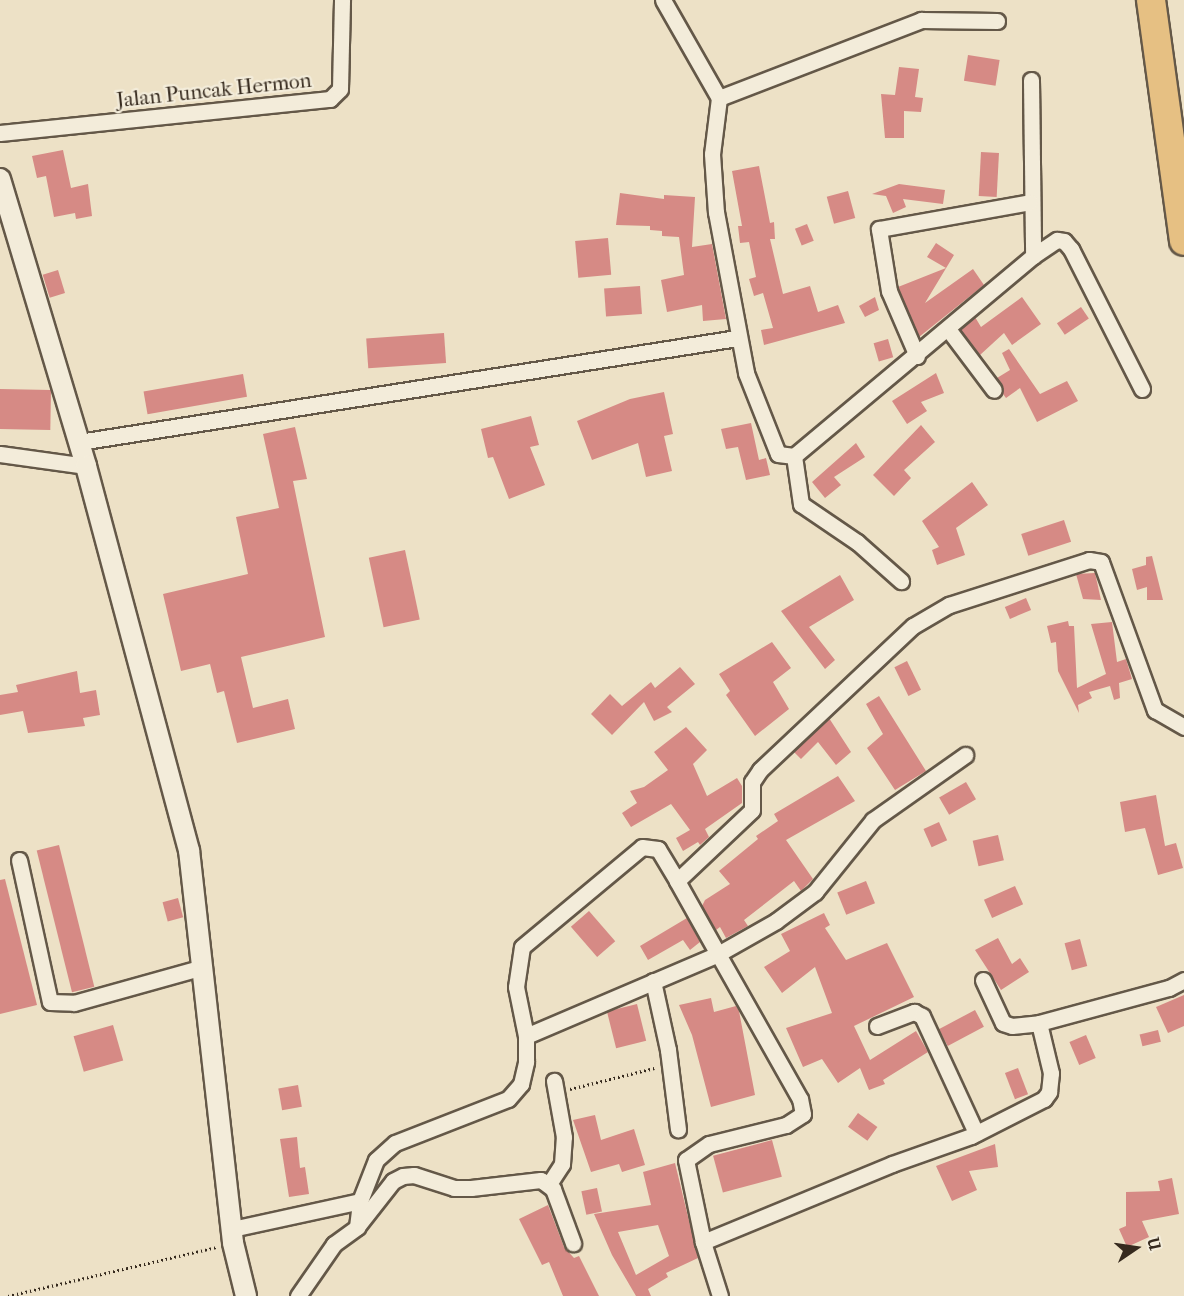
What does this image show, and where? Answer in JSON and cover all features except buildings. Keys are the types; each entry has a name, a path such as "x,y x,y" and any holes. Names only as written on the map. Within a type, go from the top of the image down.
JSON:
{"highway":[{"path":"1151,0 1184,241"}],"street":[{"name":"Jalan Puncak Hermon","path":"0,133 330,99 340,89 342,0"},
{"path":"663,0 718,98 712,182 737,338 771,441 778,454 794,456 1033,256 1057,240 1064,241 1071,249 1142,389"},
{"path":"718,98 921,20 997,21"},
{"path":"1031,80 1030,202 1033,256"},
{"path":"0,179 86,466 189,850 233,1236 246,1296"},
{"path":"916,356 889,291 879,229 1030,202"},
{"path":"948,329 994,390"},
{"path":"79,442 737,338"},
{"path":"0,454 86,466"},
{"path":"794,456 801,504 857,542 901,581"},
{"path":"677,880 752,810 752,782 760,770 913,626 949,604 1089,560 1101,562 1107,573 1155,710 1184,727"},
{"path":"526,1036 717,954 776,921 815,892 873,820 964,755"},
{"path":"357,1227 360,1201 376,1160 395,1143 508,1099 521,1084 526,1062 526,1036 516,987 522,947 642,847 658,849 800,1099 803,1114 786,1125 709,1144 686,1160 703,1242 720,1296"},
{"path":"19,860 50,1002 74,1003 203,967"},
{"path":"983,980 1003,1023 1012,1026 1039,1023 1169,988 1184,980"},
{"path":"653,981 670,1065 678,1129"},
{"path":"877,1026 914,1012 922,1016 976,1133"},
{"path":"703,1242 976,1133 1044,1099 1049,1092 1051,1073 1039,1023"},
{"path":"549,1184 562,1164 564,1137 555,1087"},
{"path":"298,1296 334,1244 357,1227 393,1181 403,1176 414,1175 454,1188 541,1180 549,1184 573,1243"},
{"path":"233,1236 360,1201"}],"path":[{"path":"555,1087 670,1065"},
{"path":"8,1296 233,1236"}]}
